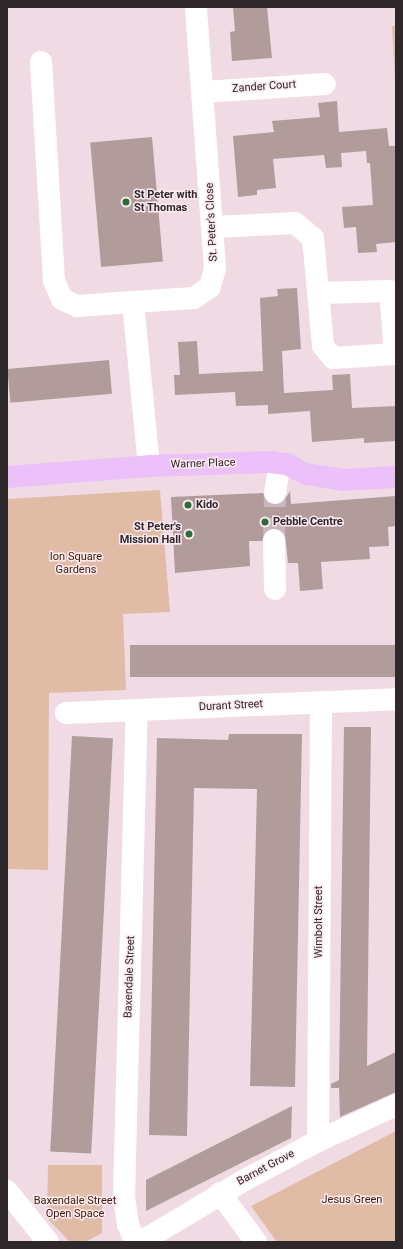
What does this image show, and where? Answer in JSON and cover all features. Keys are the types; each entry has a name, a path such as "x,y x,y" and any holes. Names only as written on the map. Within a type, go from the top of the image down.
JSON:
{"main road":[{"name":"Warner Place","path":"7,477 149,466 280,463 306,474 342,480 396,477"}],"street":[{"name":"St. Peter's Close","path":"41,62 54,281 62,299 77,306 194,298 210,287 215,268 204,92 196,7"},
{"name":"Zander Court","path":"204,92 325,84"},
{"path":"213,227 295,224 314,238 320,293"},
{"path":"134,302 149,466"},
{"path":"275,493 280,463"},
{"path":"274,540 276,588"},
{"name":"Durant Street","path":"66,713 396,699"},
{"name":"Wimbolt Street","path":"318,1141 321,702"},
{"name":"Baxendale Street","path":"136,1242 128,1225 124,1196 137,711"},
{"name":"Barnet Grove","path":"141,1242 220,1193 318,1141 396,1105"},
{"path":"7,1191 48,1242"},
{"path":"220,1193 256,1242"}],"green space":[{"path":"392,26 396,26 396,98"},
{"name":"Ion Square Gardens","path":"160,490 170,612 123,614 126,690 49,693 48,870 7,869 7,499"},
{"name":"Jesus Green","path":"396,1131 396,1242 277,1242 251,1206"},
{"name":"Baxendale Street Open Space","path":"48,1165 102,1165 102,1233 85,1242 70,1242 47,1218"}],"building":[{"path":"233,7 267,7 272,58 232,61 230,32 235,31"},
{"path":"337,101 339,132 387,128 389,146 396,146 396,242 376,244 377,252 358,253 356,227 344,228 342,207 373,205 370,163 367,163 366,151 341,153 342,167 326,168 324,155 273,159 276,188 257,190 257,195 238,197 233,136 274,132 272,121 320,117 318,103"},
{"name":"St Peter with St Thomas","path":"152,137 163,262 101,267 90,142"},
{"path":"297,288 301,349 282,351 284,393 333,390 332,375 350,374 352,408 396,406 396,441 364,443 364,438 312,442 310,411 268,414 268,405 236,406 235,392 175,395 174,375 180,375 178,342 197,341 199,374 263,371 260,298 278,296 277,289"},
{"path":"109,360 112,394 10,403 7,369"},
{"path":"290,491 291,504 396,496 396,526 388,527 389,546 369,547 370,559 321,562 323,589 300,591 298,563 288,563 285,534 274,528 267,530 262,541 249,541 250,566 175,573 171,497 263,493 267,502 273,505 284,501"},
{"path":"130,645 396,645 396,677 130,677"},
{"path":"344,727 371,727 367,1066 396,1052 396,1092 340,1117 339,1088 331,1088 331,1084 339,1080"},
{"path":"229,734 302,734 295,1087 250,1086 257,789 194,788 187,1136 149,1135 157,738 228,740"},
{"path":"72,736 113,738 91,1154 50,1151"},
{"path":"292,1106 291,1138 146,1211 146,1180"}],"tunnel":[{"path":"274,540 275,493"}],"place":[{"name":"St Peter with St Thomas","path":"126,202"},
{"name":"Kido","path":"188,505"},
{"name":"Pebble Centre","path":"265,522"},
{"name":"St Peter's Mission Hall","path":"189,534"}]}
